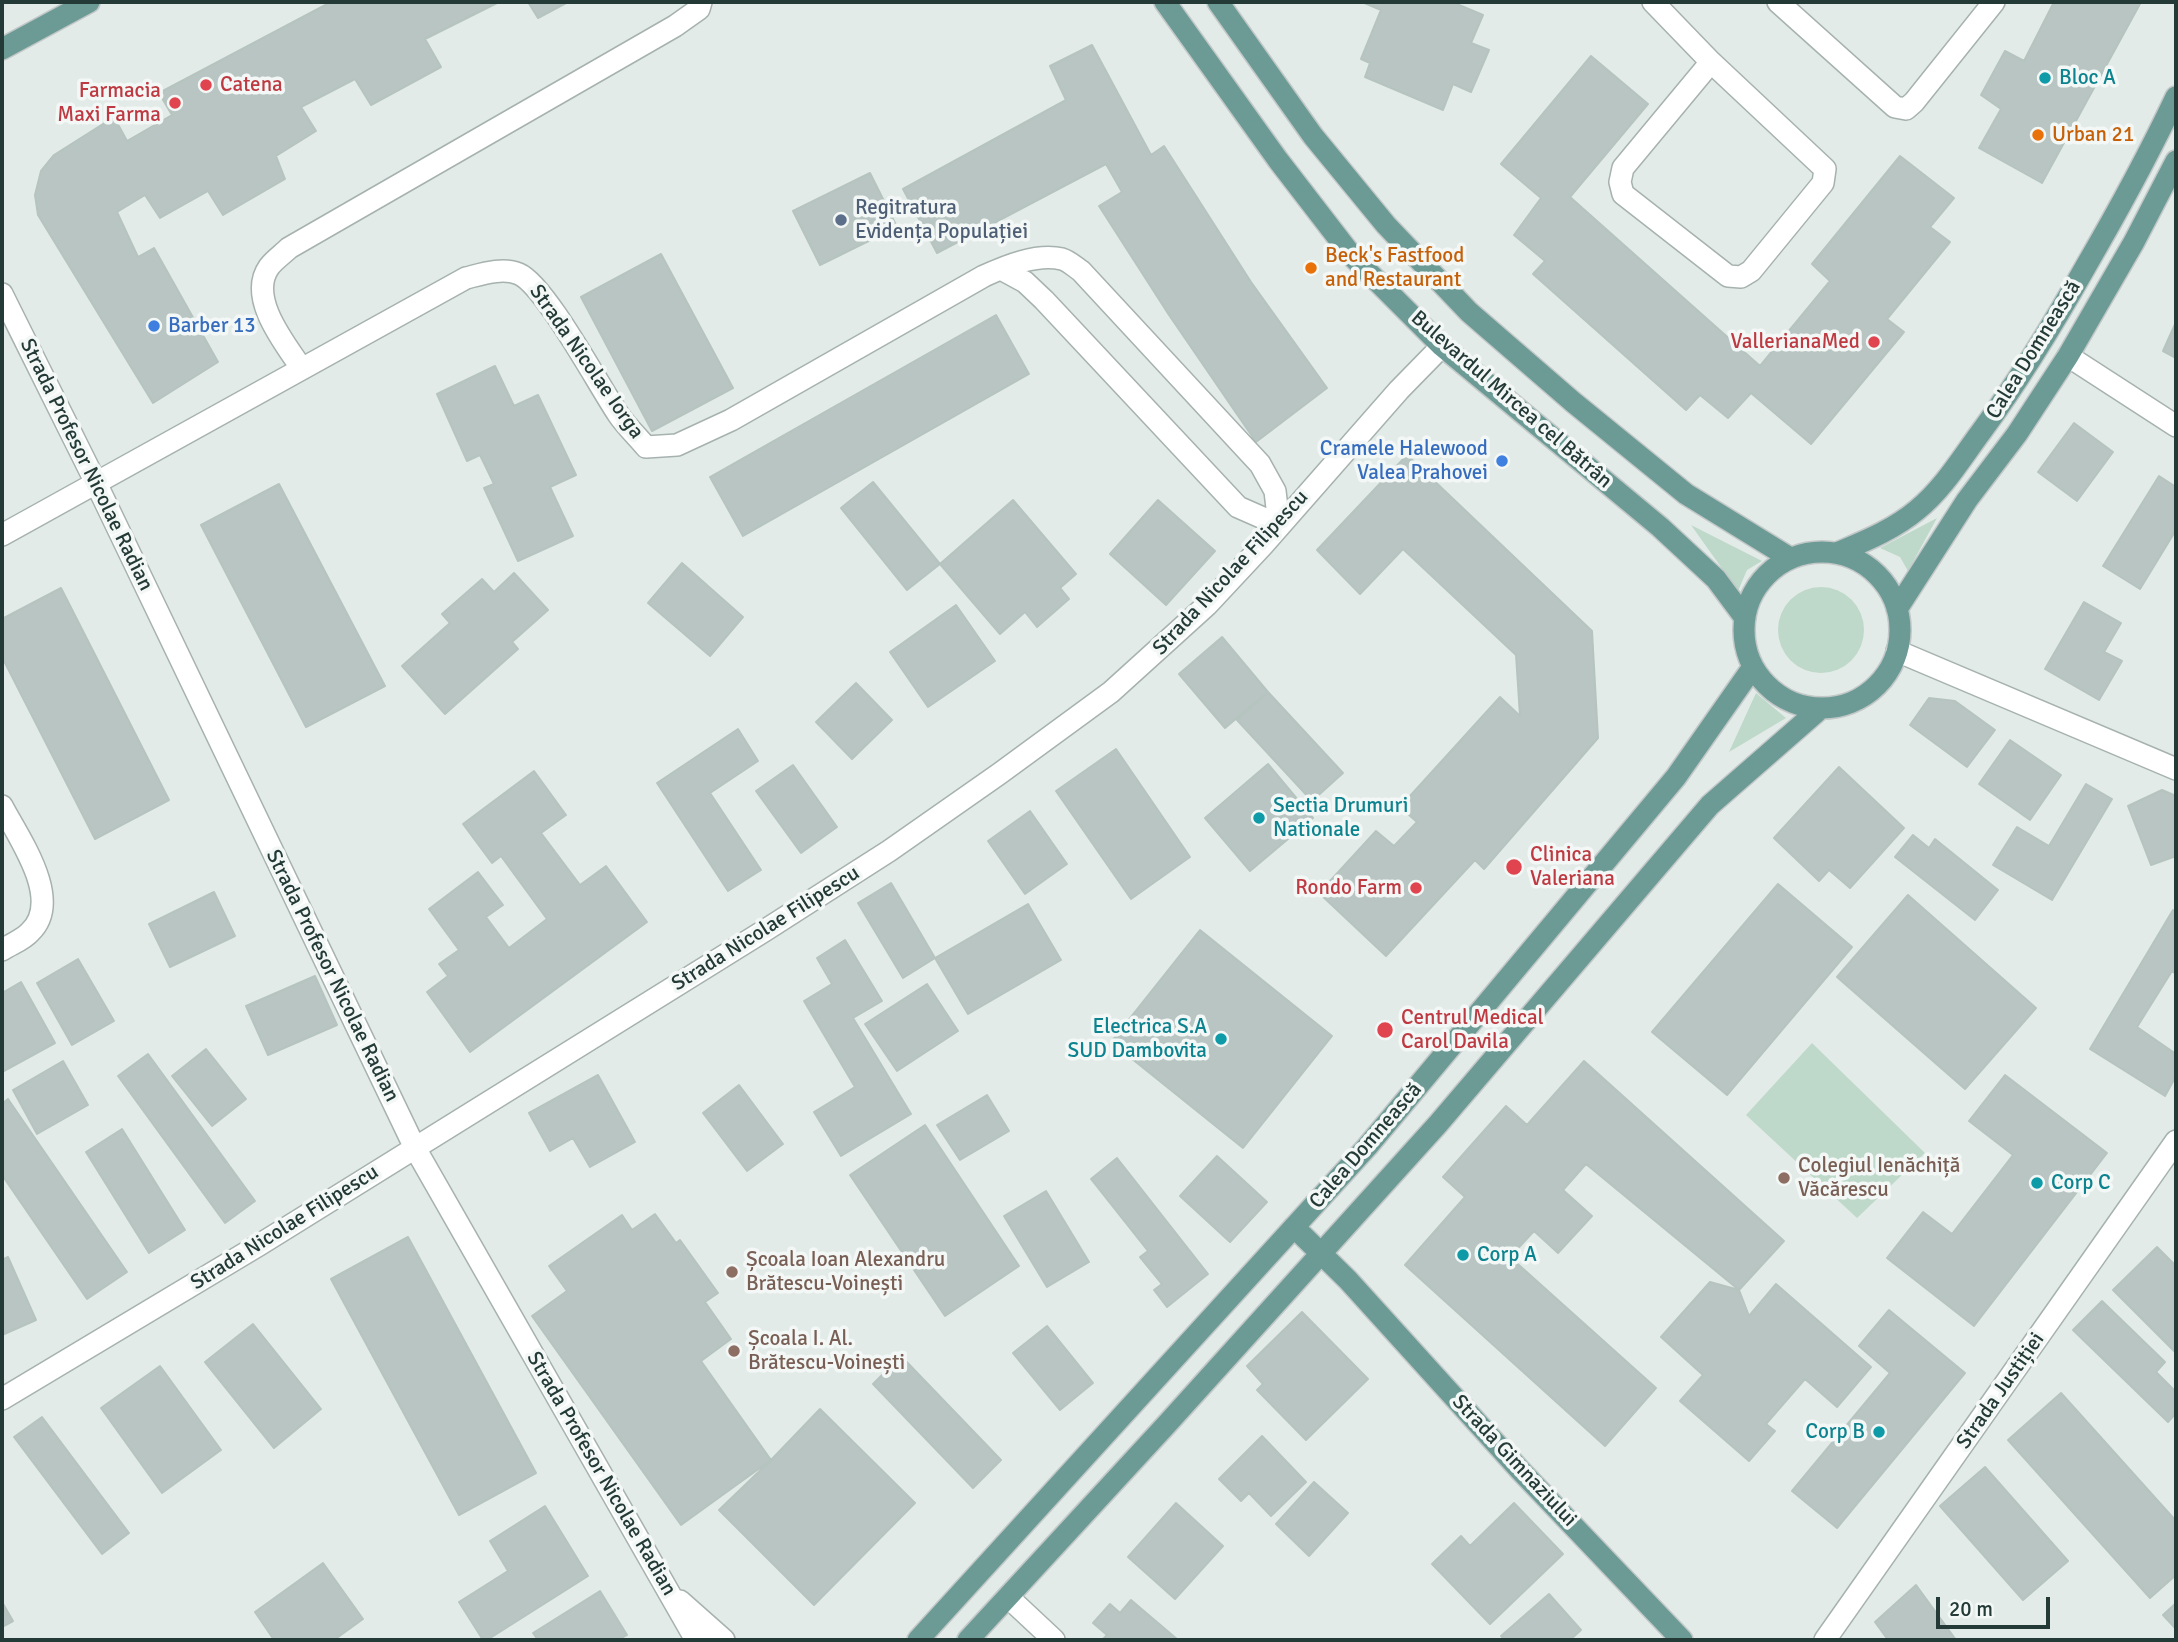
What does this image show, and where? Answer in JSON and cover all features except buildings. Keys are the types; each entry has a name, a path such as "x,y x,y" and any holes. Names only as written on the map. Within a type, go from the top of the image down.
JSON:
{"main road":[{"path":"2,48 89,2"},
{"name":"Bulevardul Mircea cel Bătrân","path":"1165,2 1278,160 1352,256 1442,346 1660,527 1716,579 1745,618"},
{"name":"Bulevardul Mircea cel Bătrân","path":"1218,2 1313,136 1386,225 1469,312 1573,402 1686,494 1790,558"},
{"name":"Calea Domnească","path":"1837,553 1877,537 1897,524 1917,510 1944,483 2044,339 2105,233 2176,97"},
{"name":"Calea Domnească","path":"1898,609 1967,500 2017,434 2068,356 2134,242 2176,161"},
{"path":"1813,552 1837,553 1864,563 1879,575 1890,590 1898,609 1900,630 1897,650 1889,669 1877,686 1861,698 1842,706 1802,706 1766,685 1754,667 1745,643 1745,618 1754,589 1769,571 1790,558 1813,552"},
{"name":"Calea Domnească","path":"918,1640 1367,1147 1676,777 1754,667"},
{"name":"Calea Domnească","path":"1008,1597 1396,1170 1710,806 1821,708"},
{"name":"Strada Gimnaziului","path":"1294,1227 1348,1280 1519,1469 1682,1640"},
{"path":"968,1640 1008,1597"}],"street":[{"path":"302,369 272,325 265,306 263,285 267,268 289,248 675,26 699,9 701,2"},
{"path":"1653,2 1711,62 1825,169 1823,183 1751,271 1741,277 1728,276 1644,211 1623,194 1620,183 1623,168 1711,62"},
{"path":"1778,2 1895,107 1906,108 1914,102 1994,2"},
{"path":"1001,269 1034,259 1053,258 1064,259 1082,271 1260,464 1275,491 1279,525"},
{"path":"1001,269 1025,282 1044,300 1238,507 1279,525"},
{"name":"Strada Nicolae Iorga","path":"2,535 466,278 494,271 517,272 530,281 620,417 646,447 677,445 731,420 984,276 1001,269"},
{"name":"Strada Profesor Nicolae Radian","path":"2,294 96,483 415,1148 696,1640"},
{"name":"Strada Nicolae Filipescu","path":"2,1399 259,1245 764,932 999,774 1111,692 1207,605 1399,390 1442,346"},
{"path":"2068,356 2176,426"},
{"path":"1897,650 2176,769"},
{"path":"2,806 39,877 43,896 41,916 31,932 2,950"},
{"name":"Strada Justiției","path":"1825,1640 2176,1141"},
{"path":"668,1590 724,1640"},
{"path":"1008,1597 1054,1640"}],"green space":[{"path":"1937,518 1908,571 1900,557 1880,548"},
{"path":"1691,525 1762,561 1747,570 1738,591"},
{"path":"1821,587 1845,594 1857,606 1864,630 1857,654 1845,666 1821,673 1797,666 1785,654 1778,630 1785,606 1797,594"},
{"path":"1756,693 1786,718 1729,752"},
{"path":"1812,1043 1925,1153 1857,1218 1746,1115"}],"place":[{"name":"Bloc A","path":"2045,78"},
{"name":"Catena","path":"206,85"},
{"name":"Farmacia Maxi Farma","path":"175,103"},
{"name":"Urban 21","path":"2038,135"},
{"name":"Regitratura Evidența Populației","path":"841,220"},
{"name":"Beck's Fastfood and Restaurant","path":"1311,268"},
{"name":"Barber 13","path":"154,326"},
{"name":"VallerianaMed","path":"1874,342"},
{"name":"Cramele Halewood Valea Prahovei","path":"1502,461"},
{"name":"Sectia Drumuri Nationale","path":"1259,818"},
{"name":"Clinica Valeriana","path":"1514,867"},
{"name":"Rondo Farm","path":"1416,888"},
{"name":"Centrul Medical Carol Davila","path":"1385,1030"},
{"name":"Electrica S.A SUD Dambovita","path":"1221,1039"},
{"name":"Colegiul Ienăchiță Văcărescu","path":"1784,1178"},
{"name":"Corp C","path":"2037,1183"},
{"name":"Corp A","path":"1463,1255"},
{"name":"Școala Ioan Alexandru Brătescu-Voinești","path":"732,1272"},
{"name":"Școala I. Al. Brătescu-Voinești","path":"734,1351"},
{"name":"Corp B","path":"1879,1432"}]}
